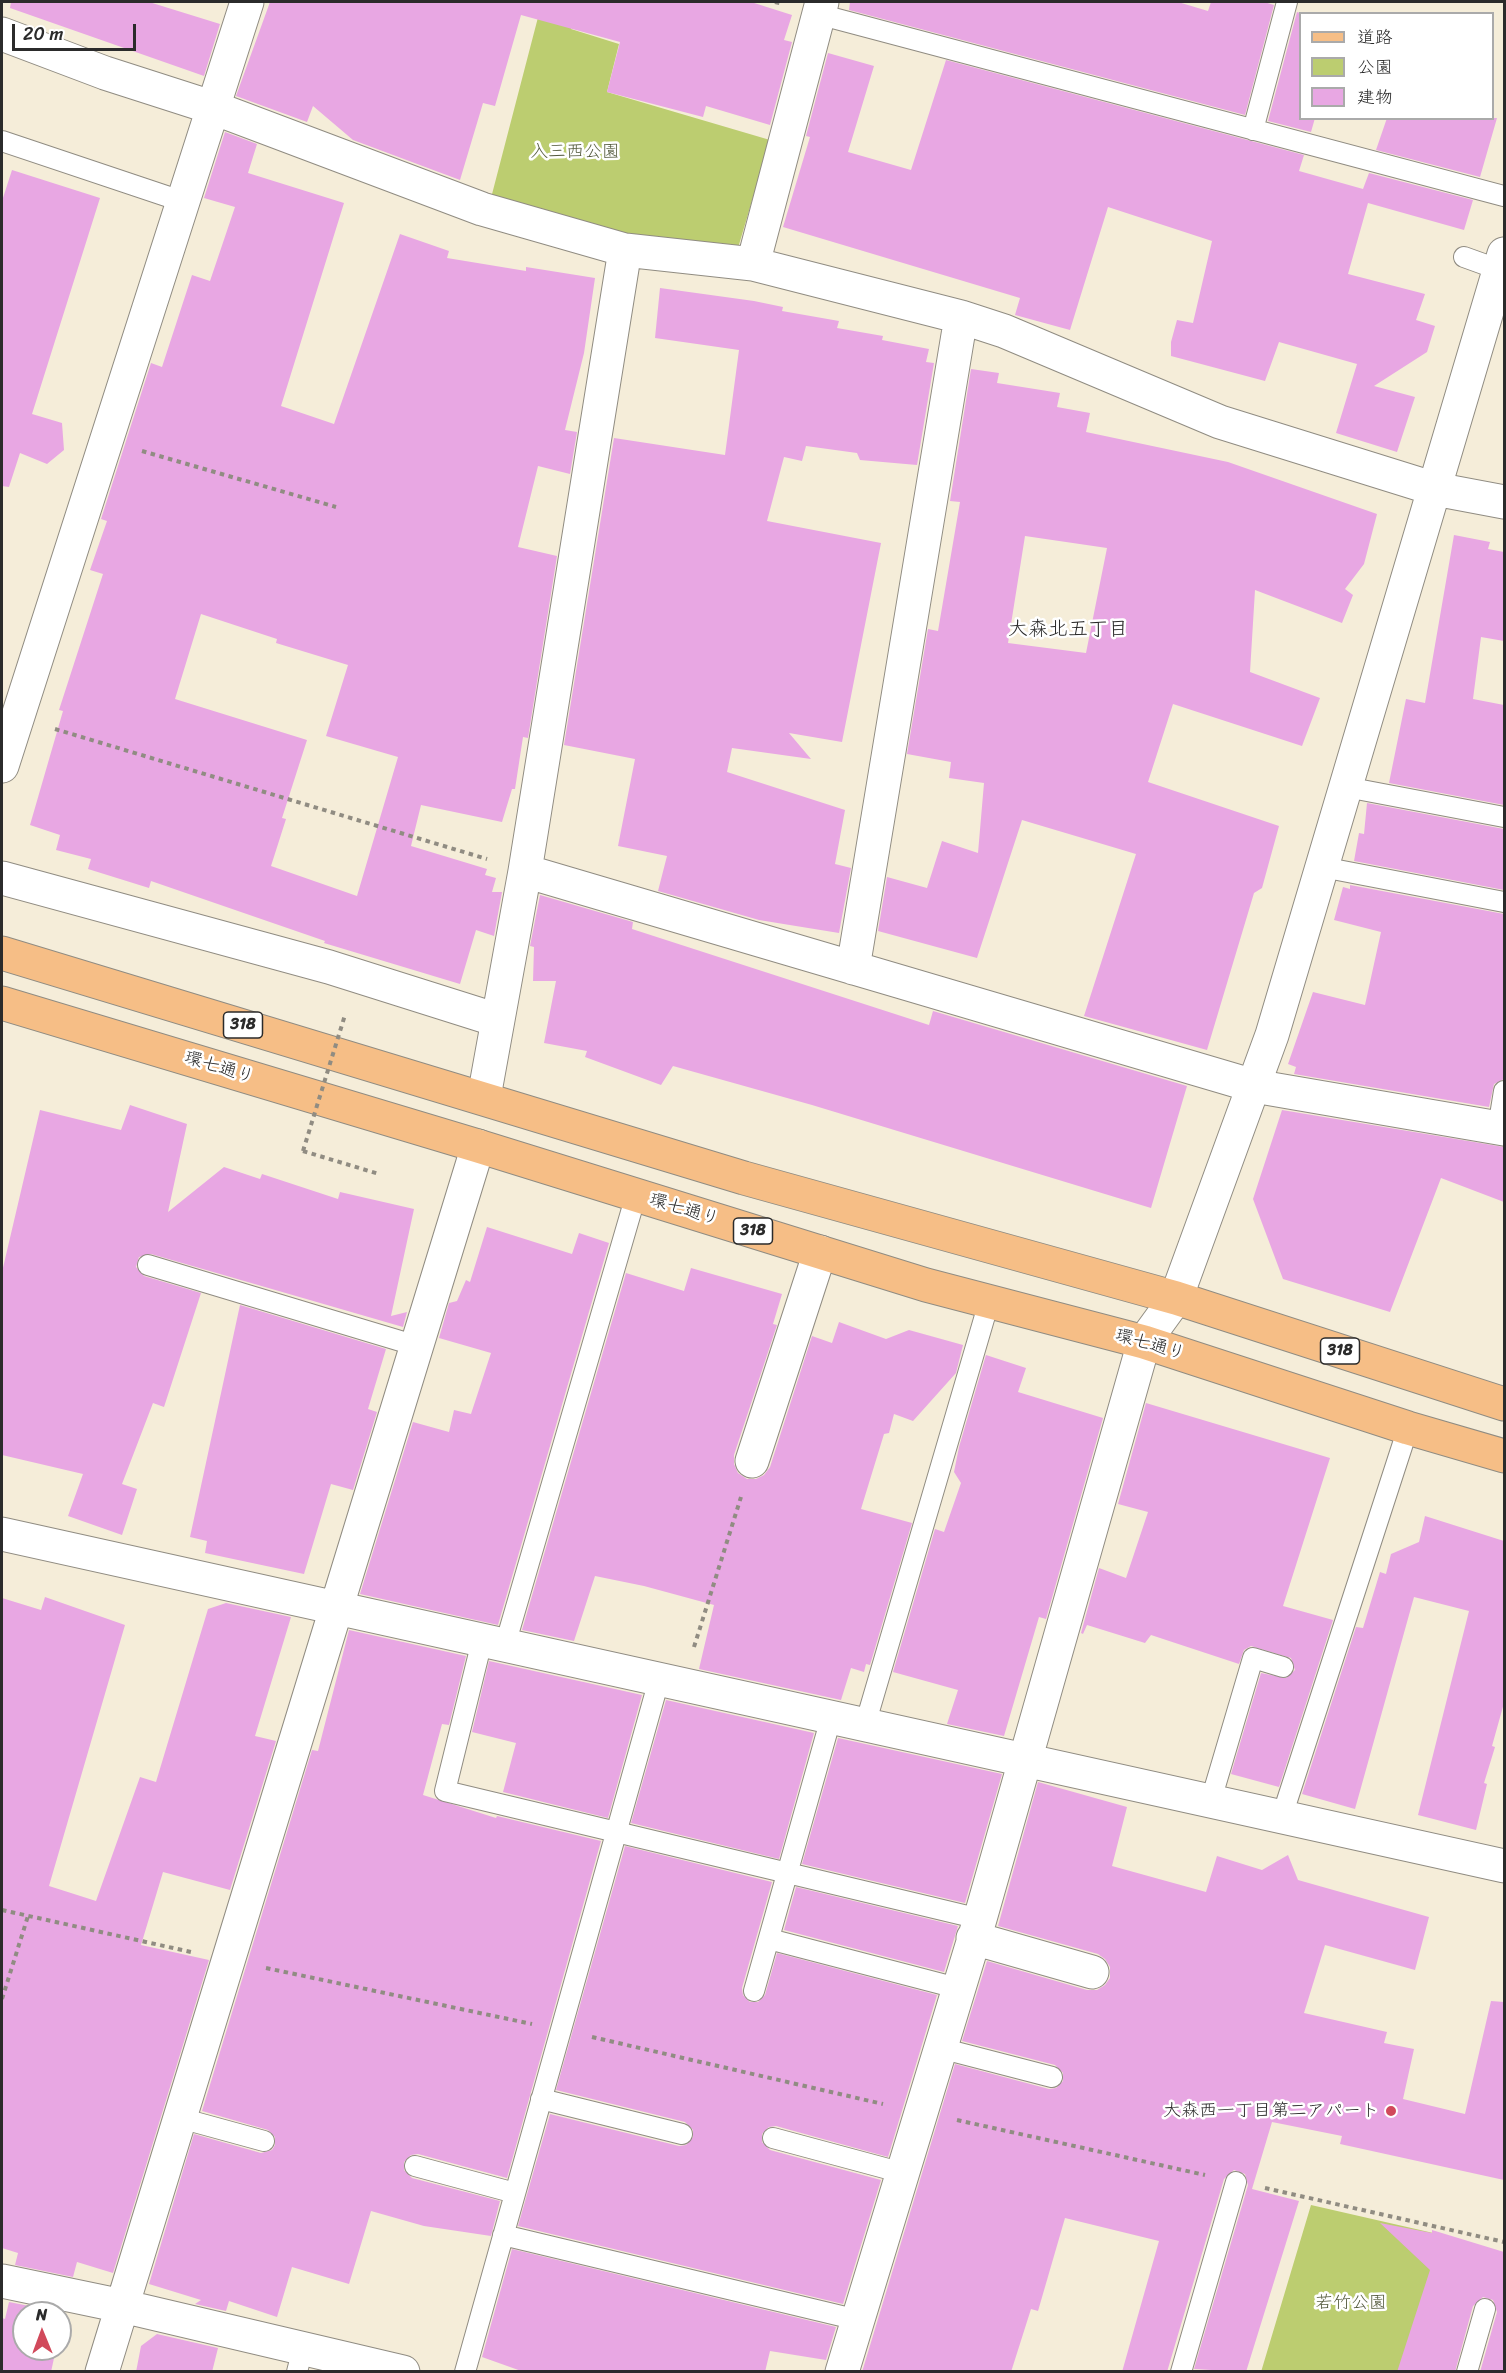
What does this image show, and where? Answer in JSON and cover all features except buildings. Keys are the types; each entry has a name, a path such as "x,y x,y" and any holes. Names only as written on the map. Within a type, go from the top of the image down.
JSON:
{"main road":[{"name":"318","path":"2,953 484,1097 744,1178 1176,1298 1504,1404"},
{"name":"環七通り","path":"2,1003 478,1146 820,1252 989,1302 1144,1342 1408,1428 1504,1456"}],"street":[{"path":"2,766 247,2"},
{"path":"753,264 820,8"},
{"path":"2,34 105,73 214,108 482,209 625,250 753,264 961,316 1004,331 1220,422 1435,489 1504,502"},
{"path":"484,1097 496,1020 525,871 625,250"},
{"path":"842,2372 977,1928 1144,1342 1176,1298 1254,1086 1322,867 1503,259"},
{"path":"853,968 961,316"},
{"path":"525,871 1254,1086 1501,1128"},
{"path":"3,876 329,967 496,1020"},
{"path":"102,2372 229,1960 334,1608 478,1146"},
{"path":"752,1461 820,1252"},
{"path":"2,1534 671,1683 1025,1758 1504,1866"},
{"path":"977,1928 1092,1972"},
{"path":"2,2281 122,2306 300,2360 403,2372"}],"lane":[{"path":"1253,130 1287,2"},
{"path":"820,8 1253,130 1504,196"},
{"path":"2,141 184,202"},
{"path":"1464,257 1503,259"},
{"path":"1346,787 1504,817"},
{"path":"1322,867 1504,902"},
{"path":"1501,1128 1504,1091"},
{"path":"636,1195 445,1791 788,1874 977,1928"},
{"path":"148,1265 417,1346"},
{"path":"865,1725 989,1302"},
{"path":"1282,1816 1408,1428"},
{"path":"1211,1800 1254,1658 1282,1667"},
{"path":"465,2372 616,1832 671,1683"},
{"path":"754,1991 831,1718"},
{"path":"769,1939 957,1988"},
{"path":"940,2048 1052,2077"},
{"path":"541,2099 682,2134"},
{"path":"180,2118 264,2141"},
{"path":"773,2138 903,2173"},
{"path":"415,2166 515,2193"},
{"path":"1181,2372 1236,2182"},
{"path":"503,2235 858,2320"},
{"path":"1467,2372 1485,2309"}],"path":[{"path":"107,440 336,507"},
{"path":"17,717 525,871"},
{"path":"345,1016 303,1151 379,1174"},
{"path":"671,1683 752,1461"},
{"path":"2,1910 561,2030 921,2113 1504,2242"},
{"path":"2,1999 28,1916"}],"green space":[{"name":"入三西公園","path":"542,2 579,2 571,29 619,44 607,92 770,140 738,248 624,236 491,198"},
{"name":"若竹公園","path":"1311,2205 1442,2235 1401,2371 1261,2372"}],"place":[{"name":"大森西一丁目第二アパート","path":"1391,2111"}],"district":[{"name":"大森北五丁目","path":"1068,630"}]}
